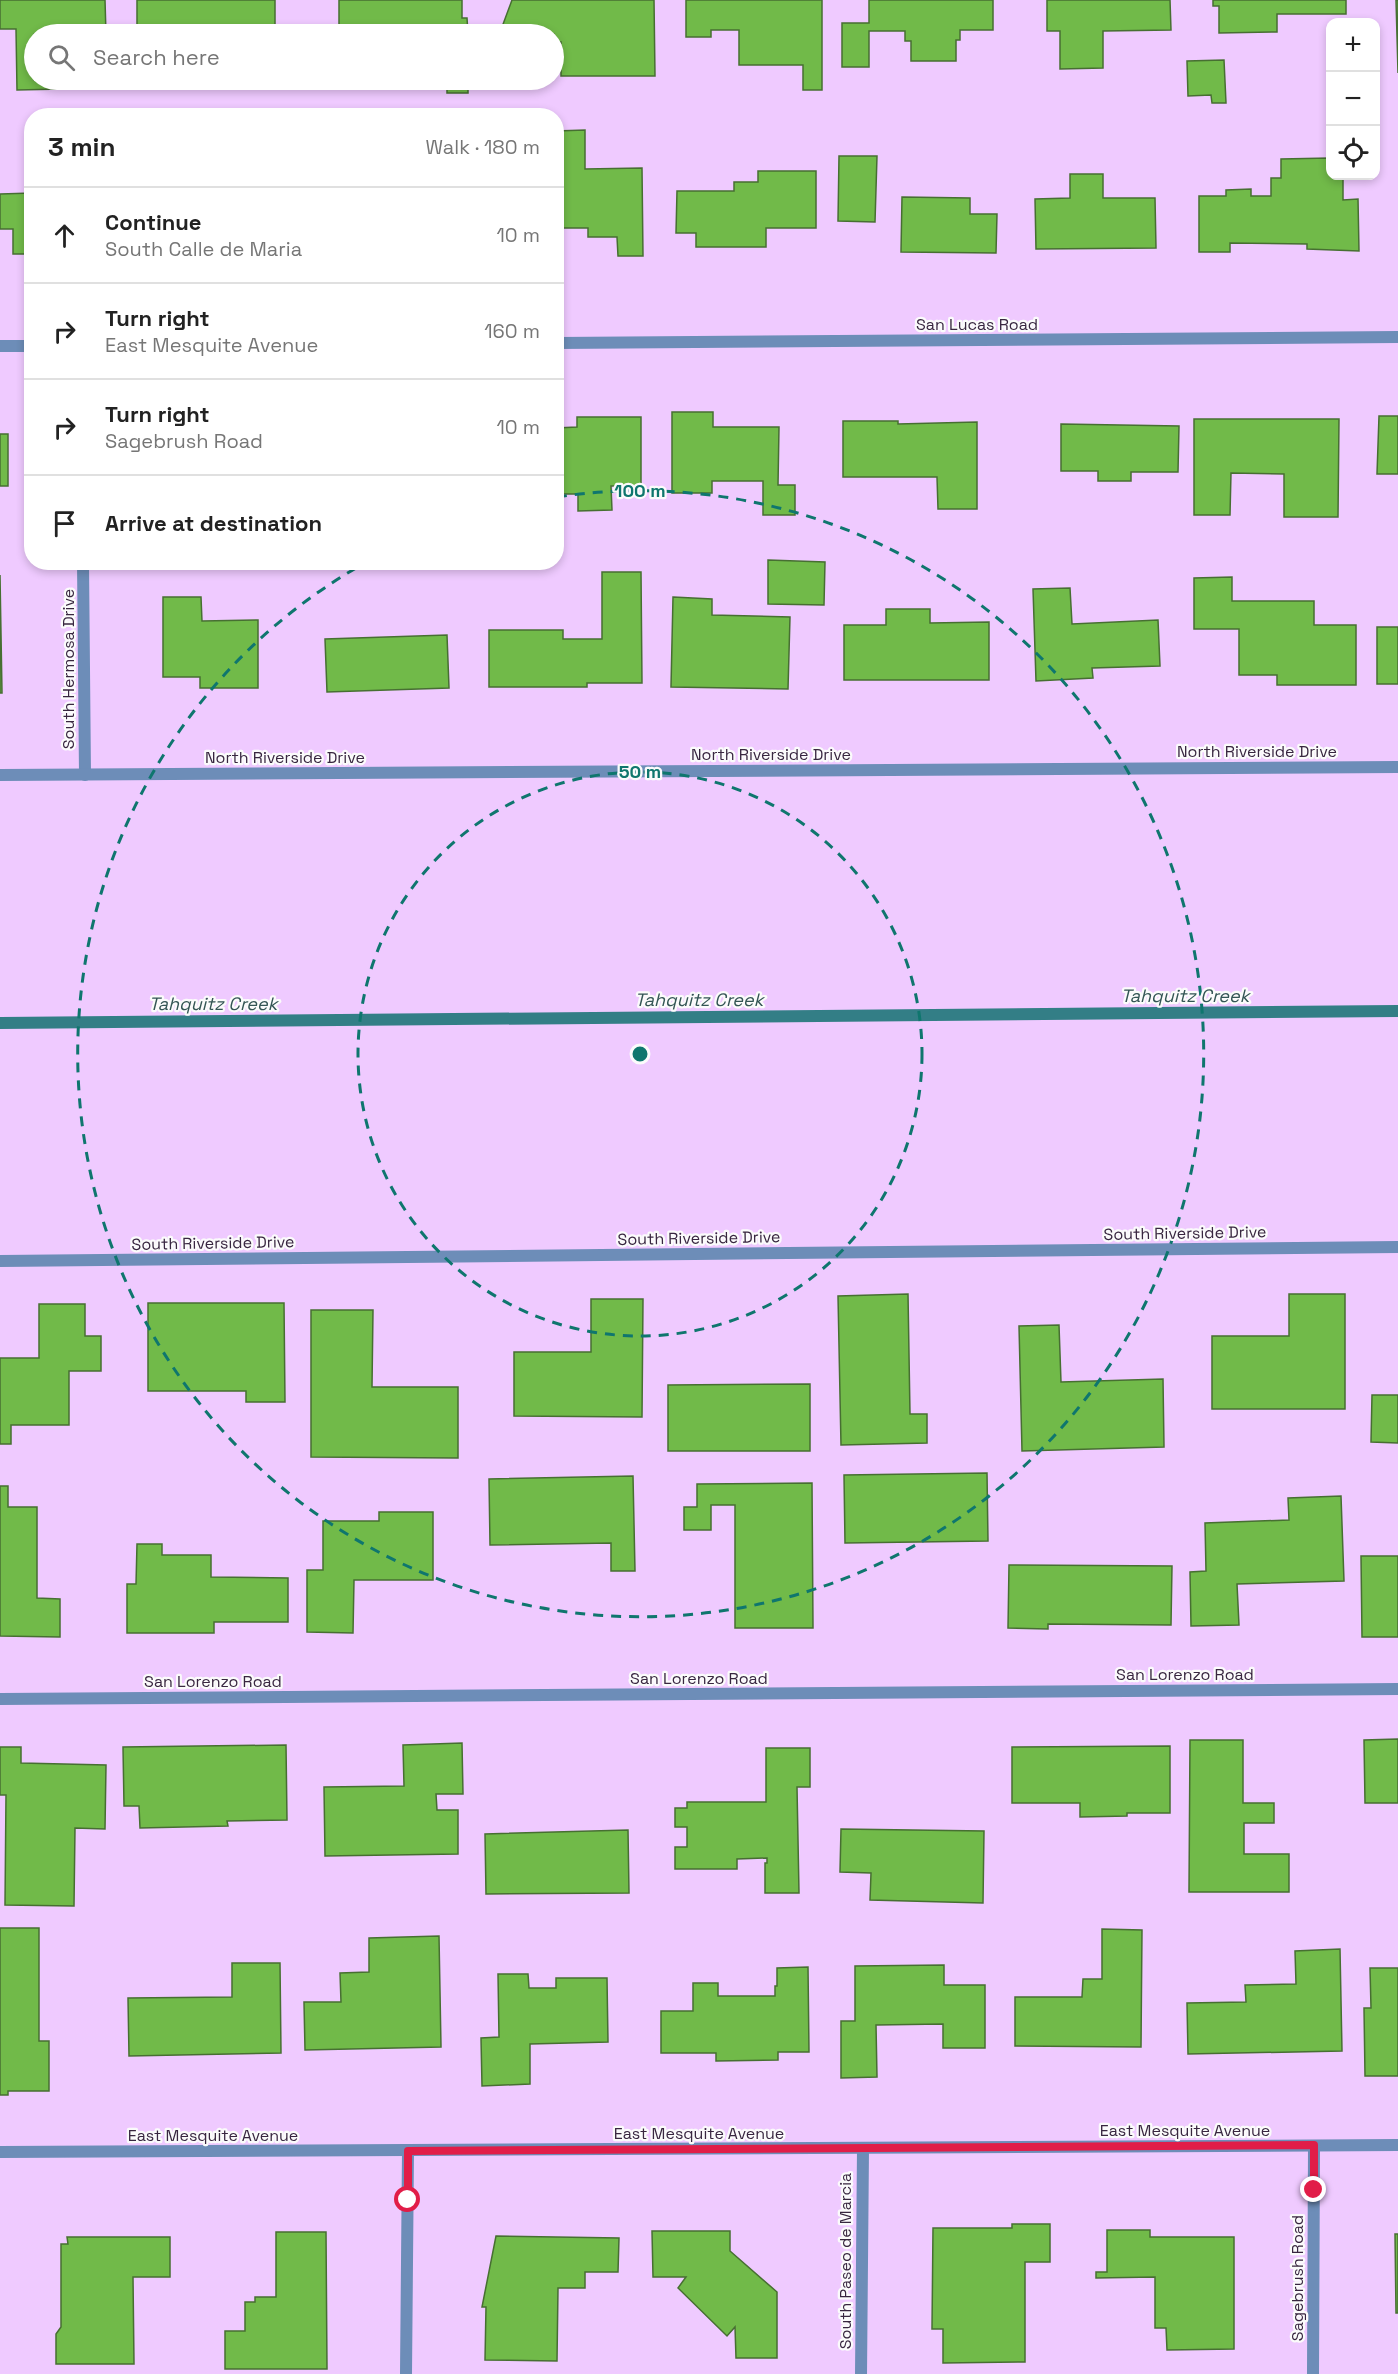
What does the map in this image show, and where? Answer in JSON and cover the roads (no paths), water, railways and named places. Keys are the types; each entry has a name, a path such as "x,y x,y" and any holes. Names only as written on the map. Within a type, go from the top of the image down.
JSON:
{"street":[{"name":"San Lucas Road","path":"564,343 1398,337"},
{"path":"0,346 24,346"},
{"name":"South Hermosa Drive","path":"83,570 85,775"},
{"name":"North Riverside Drive","path":"0,775 1398,766"},
{"name":"South Riverside Drive","path":"0,1261 1398,1247"},
{"name":"San Lorenzo Road","path":"0,1699 1398,1689"},
{"name":"Sagebrush Road","path":"1312,2374 1314,2145"},
{"name":"East Mesquite Avenue","path":"0,2152 1398,2145"},
{"name":"South Paseo de Marcia","path":"861,2374 863,2149"},
{"path":"406,2374 408,2151"}],"waterway":[{"name":"Tahquitz Creek","path":"0,1023 1398,1011"}]}
